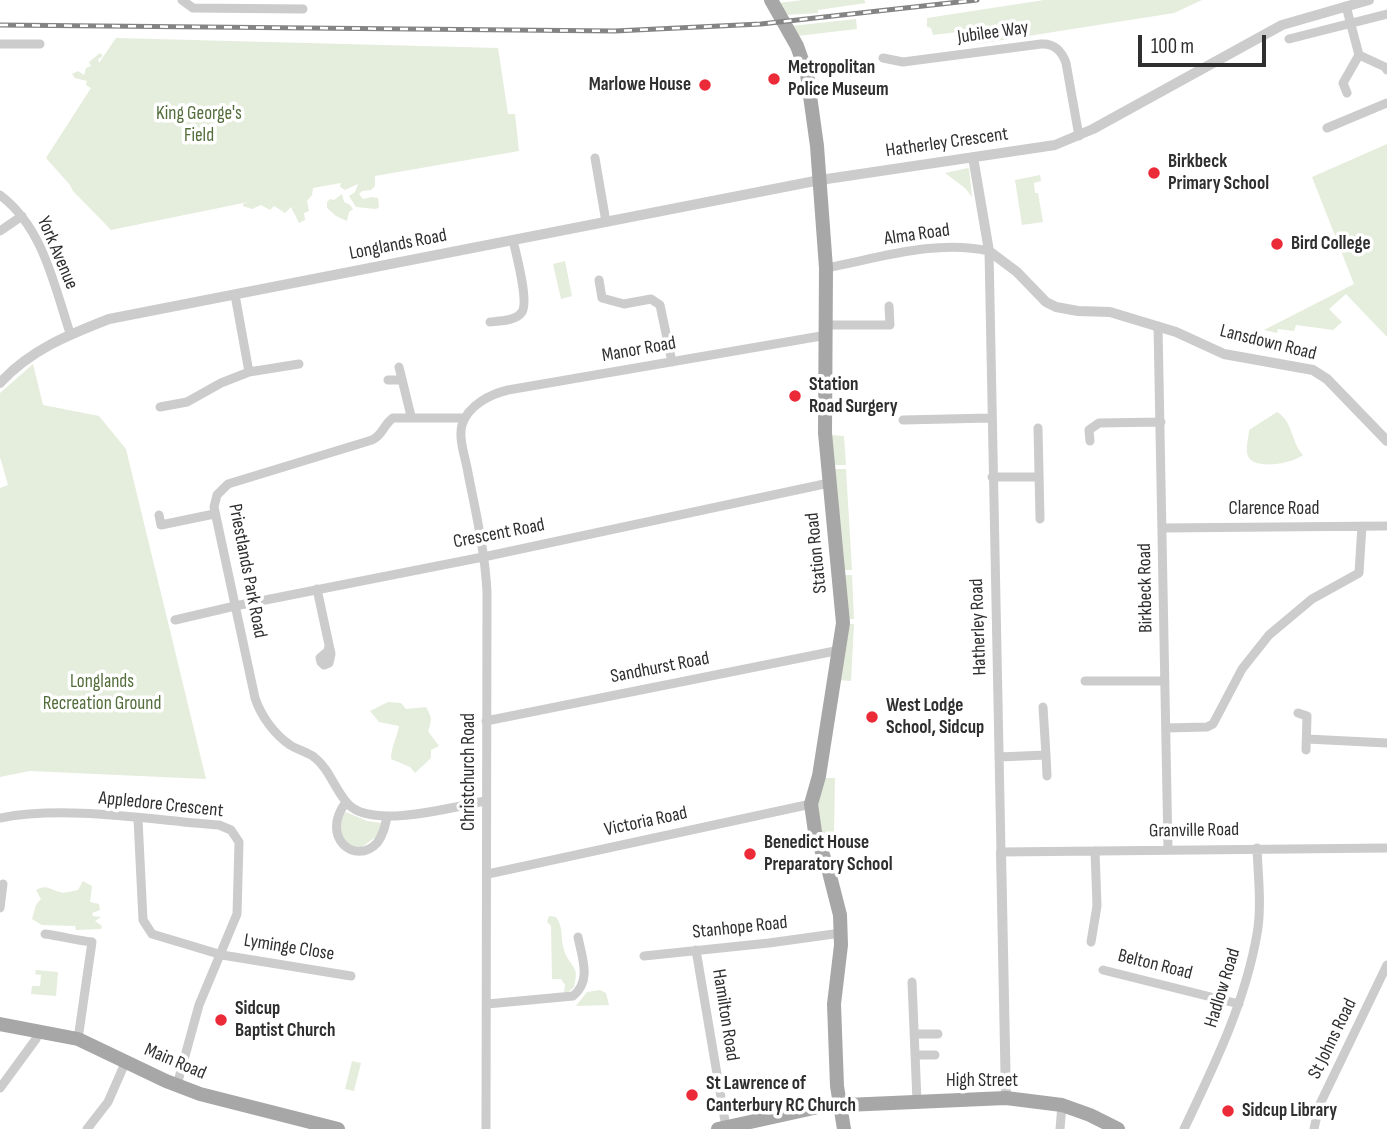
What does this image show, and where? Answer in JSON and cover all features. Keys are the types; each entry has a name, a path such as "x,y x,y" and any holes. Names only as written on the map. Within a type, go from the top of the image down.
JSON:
{"main road":[{"name":"Station Road","path":"771,0 797,46 807,74 813,108 826,268 825,427 843,623 811,804 815,832 836,897 841,933 834,1004 844,1129"},
{"name":"Main Road","path":"0,1024 78,1039 177,1085 213,1098 311,1126 338,1129"},
{"name":"High Street","path":"840,1105 1006,1098 1062,1105 1118,1129"},
{"path":"722,1128 771,1116 840,1105"}],"street":[{"path":"183,0 193,8 303,9"},
{"name":"Hatherley Crescent","path":"820,180 1055,145 1079,136 1282,25 1369,0"},
{"path":"1346,6 1359,54 1343,83 1347,93"},
{"path":"1289,39 1387,14"},
{"path":"0,44 40,44"},
{"name":"Jubilee Way","path":"883,58 903,62 1041,44 1054,46 1064,56 1066,63 1079,136"},
{"path":"1359,54 1387,70"},
{"path":"1327,128 1387,103"},
{"name":"Hatherley Road","path":"973,157 989,251 1006,1098"},
{"path":"595,158 606,222"},
{"name":"Longlands Road","path":"0,383 41,348 69,333 109,319 820,180"},
{"name":"York Avenue","path":"0,195 22,216 38,242 69,333"},
{"path":"0,231 22,216"},
{"path":"490,322 515,318 522,312 524,301 513,240"},
{"name":"Alma Road","path":"826,268 942,246 967,246 989,251 1017,272 1046,302 1056,307 1110,312 1158,326"},
{"path":"599,280 602,298 624,304 651,299 660,304 672,362"},
{"path":"236,295 249,372"},
{"name":"Manor Road","path":"465,418 494,393 672,362 827,330 890,325 890,306"},
{"name":"Birkbeck Road","path":"1158,326 1168,849"},
{"name":"Lansdown Road","path":"1158,326 1193,338 1224,355 1313,370 1327,379 1387,441"},
{"path":"160,407 187,401 249,372 299,364"},
{"path":"399,368 411,416 465,418"},
{"path":"388,380 401,380"},
{"name":"Priestlands Park Road","path":"346,802 318,761 312,755 289,744 263,717 252,687 214,514 217,495 228,484 372,440 383,433 387,421 411,416"},
{"name":"Christchurch Road","path":"465,418 462,438 484,555 488,600 485,801 488,874 486,1129"},
{"path":"903,420 991,418"},
{"path":"1090,441 1089,430 1099,423 1161,422"},
{"path":"1038,428 1040,519"},
{"path":"992,477 1039,477"},
{"name":"Crescent Road","path":"175,620 829,483"},
{"path":"159,515 161,525 214,514"},
{"path":"1166,728 1208,727 1213,724 1242,669 1269,635 1303,606 1359,573 1362,526"},
{"name":"Clarence Road","path":"1162,528 1387,526"},
{"path":"317,589 329,646"},
{"name":"Sandhurst Road","path":"486,721 840,650"},
{"path":"1085,681 1165,681"},
{"path":"1044,707 1047,776"},
{"path":"1298,713 1307,716 1306,750"},
{"path":"1307,739 1387,743"},
{"path":"999,757 1046,755"},
{"path":"387,817 378,843 372,847 355,851 345,848 338,839 335,822 346,802 364,815 387,817 485,801"},
{"name":"Victoria Road","path":"488,874 811,804"},
{"name":"Appledore Crescent","path":"0,818 31,814 75,814 226,827 235,835 240,850 238,904 234,925 222,955"},
{"name":"Lyminge Close","path":"138,819 145,926 156,937 222,955 351,976"},
{"name":"Hadlow Road","path":"1184,1129 1225,1041 1239,1003 1257,933 1257,848"},
{"name":"Granville Road","path":"1001,852 1387,848"},
{"path":"1091,942 1097,906 1096,851"},
{"path":"0,908 3,884"},
{"name":"Stanhope Road","path":"644,956 841,933"},
{"path":"45,934 92,942 78,1039"},
{"path":"487,1004 573,996 580,990 585,972 578,937"},
{"name":"Hamilton Road","path":"696,950 722,1128"},
{"path":"177,1085 199,1006 222,955"},
{"name":"St Johns Road","path":"1314,1129 1320,1107 1385,978 1387,965"},
{"name":"Belton Road","path":"1104,970 1239,1003"},
{"path":"912,982 917,1101"},
{"path":"0,1088 36,1039 39,1030"},
{"path":"914,1034 938,1034"},
{"path":"915,1055 935,1055"},
{"path":"87,1129 108,1102 126,1061"},
{"path":"1060,1129 1062,1105"}],"green space":[{"path":"803,0 864,0 866,3 818,10 818,13 785,15 778,3"},
{"path":"1044,0 1202,0 1174,13 977,44 973,30 933,35 931,28 927,27 927,18"},
{"path":"856,19 857,29 797,36 791,26"},
{"name":"King George's Field","path":"116,38 498,48 508,114 515,114 519,151 375,176 375,186 359,194 363,199 378,198 379,207 376,209 356,207 349,196 355,192 358,184 345,190 340,187 341,183 313,188 307,201 309,211 304,213 305,220 299,223 291,207 285,213 274,206 270,210 261,205 252,209 243,206 248,202 111,230 46,158 91,88 86,85 87,81 75,78 72,74 78,71 84,75 86,68 91,66 89,62 100,53 103,56 98,59 99,63"},
{"path":"1387,144 1387,337 1346,294 1329,309 1342,322 1333,330 1296,325 1294,331 1278,329 1277,333 1264,330 1354,284 1312,177"},
{"path":"969,169 972,197 945,173"},
{"path":"1040,175 1041,181 1034,183 1043,222 1022,225 1015,180"},
{"path":"342,194 344,202 353,209 349,212 347,221 327,208 330,199 334,200"},
{"path":"565,261 572,296 561,299 553,264"},
{"name":"Longlands Recreation Ground","path":"33,364 43,405 99,416 126,449 206,779 30,771 0,777 0,488 8,485 0,457 0,393"},
{"path":"1277,412 1286,421 1303,455 1292,461 1276,464 1253,462 1247,452 1249,430"},
{"path":"830,435 844,436 846,465 832,465"},
{"path":"833,469 846,469 852,570 843,570"},
{"path":"844,575 852,575 854,619 848,619"},
{"path":"848,624 854,624 851,681 838,680"},
{"path":"388,702 401,703 406,709 426,707 429,713 431,721 428,731 439,746 431,750 431,758 415,773 410,767 391,759 399,726 379,722 370,711"},
{"path":"822,778 835,778 834,835 821,834 817,799"},
{"path":"346,812 367,821 381,823 377,836 362,847 350,846 340,833 342,816"},
{"path":"83,881 92,886 90,902 99,904 100,910 92,913 93,916 101,917 95,921 102,926 101,929 76,930 75,926 42,925 32,919 41,899 36,890 45,887 62,893 69,892 78,890"},
{"path":"549,916 556,917 558,921 565,953 576,972 574,987 567,993 564,992 565,985 561,979 552,979 551,926 547,922"},
{"path":"36,970 58,972 56,996 31,994 32,986 40,986 41,975 35,974"},
{"path":"600,990 606,993 609,1005 576,1006 587,992"},
{"path":"352,1061 361,1063 354,1091 345,1089"}],"railway":[{"path":"0,25 615,31 761,24 977,0"}],"place":[{"name":"Metropolitan Police Museum","path":"774,79"},
{"name":"Marlowe House","path":"705,85"},
{"name":"Birkbeck Primary School","path":"1154,173"},
{"name":"Bird College","path":"1277,244"},
{"name":"Station Road Surgery","path":"795,396"},
{"name":"West Lodge School, Sidcup","path":"872,717"},
{"name":"Benedict House Preparatory School","path":"750,854"},
{"name":"Sidcup Baptist Church","path":"221,1020"},
{"name":"St Lawrence of Canterbury RC Church","path":"692,1095"},
{"name":"Sidcup Library","path":"1228,1111"}]}
